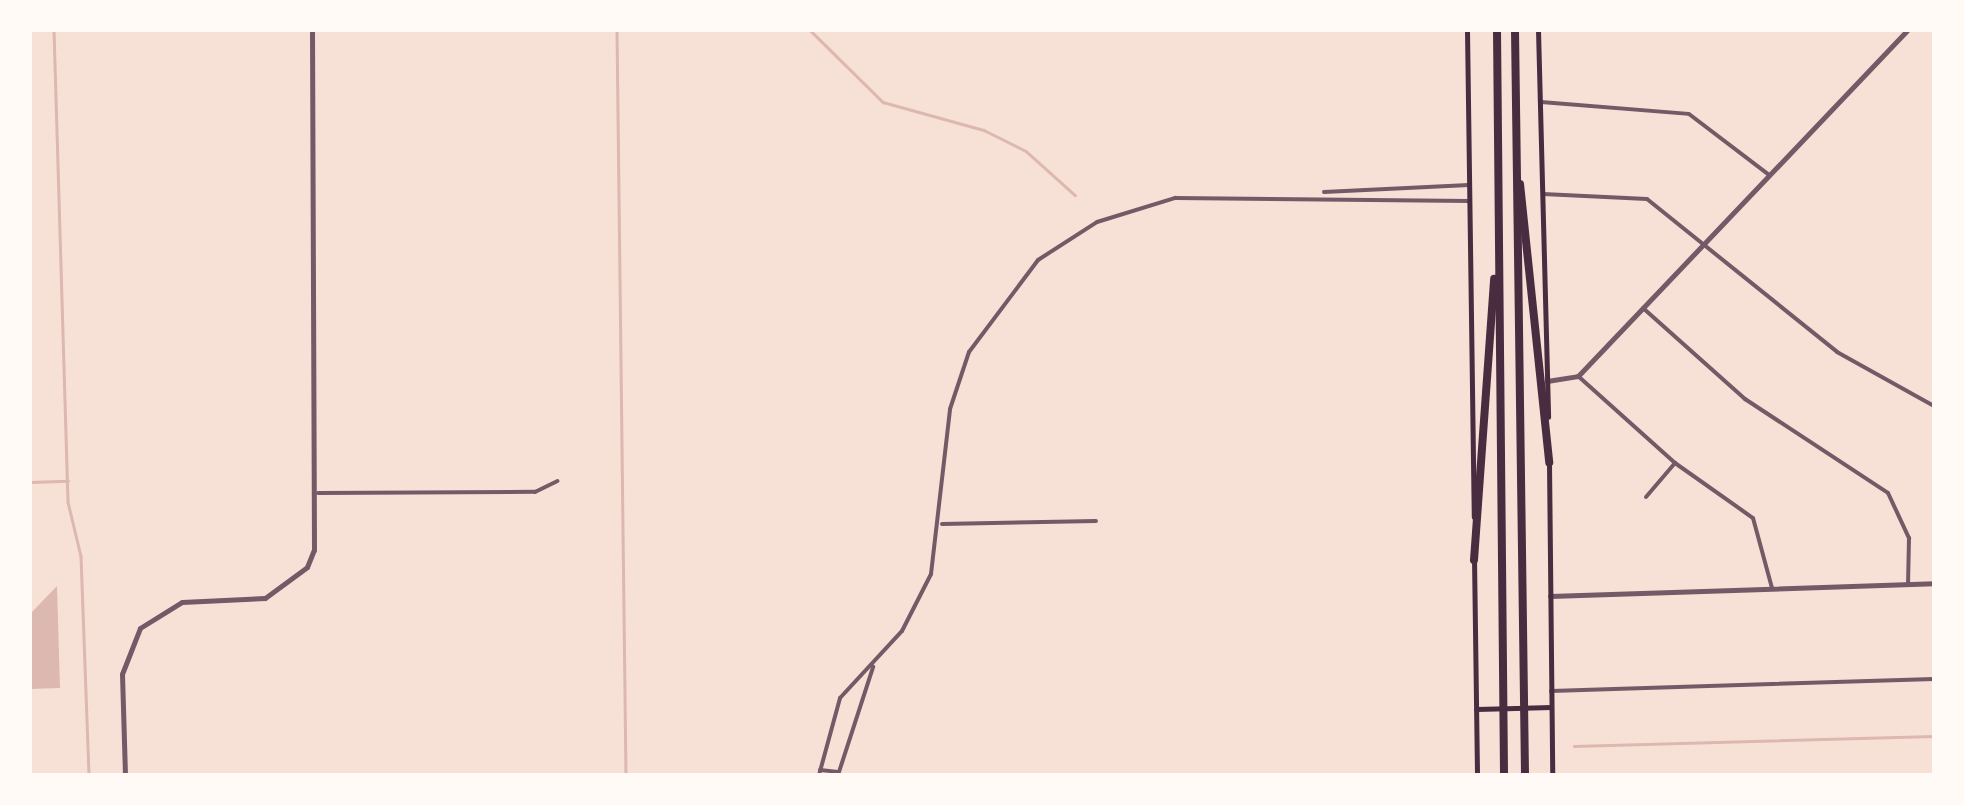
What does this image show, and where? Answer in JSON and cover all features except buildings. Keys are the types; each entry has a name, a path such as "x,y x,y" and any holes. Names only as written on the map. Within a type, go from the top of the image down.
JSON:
{"highway":[{"path":"1497,30 1504,775"},
{"path":"1516,30 1526,775"},
{"path":"1518,179 1528,202 1548,462"},
{"path":"1474,560 1498,230"}],"main road":[{"path":"1468,30 1477,775"},
{"path":"1538,30 1552,775"},
{"path":"1476,710 1551,706"}],"street":[{"path":"125,775 122,674 140,628 182,602 282,589 314,550 318,492 312,30"},
{"path":"1547,381 1578,376 1906,30"},
{"path":"1540,102 1689,114 1769,175"},
{"path":"874,667 838,774 820,772 840,698 874,667 918,602 942,524 945,438 962,367 995,306 1038,260 1096,222 1151,202 1470,186"},
{"path":"1310,194 1470,201"},
{"path":"1543,194 1646,199 1706,241 1837,352 1934,406"},
{"path":"1642,308 1745,398 1888,494 1909,538 1908,584"},
{"path":"1578,376 1675,463 1753,518 1772,588"},
{"path":"1646,497 1675,463"},
{"path":"318,492 535,492 558,481"},
{"path":"942,524 1096,521"},
{"path":"1550,596 1934,583"},
{"path":"1551,691 1934,679"}],"shaded area":[{"path":"57,586 60,688 30,689 30,614"}],"waterway":[{"path":"54,30 68,502 81,556 89,775"},
{"path":"617,30 626,775"},
{"path":"810,30 883,102 984,130 1026,151 1075,195"},
{"path":"30,482 68,481"},
{"path":"1574,746 1934,736"}]}
